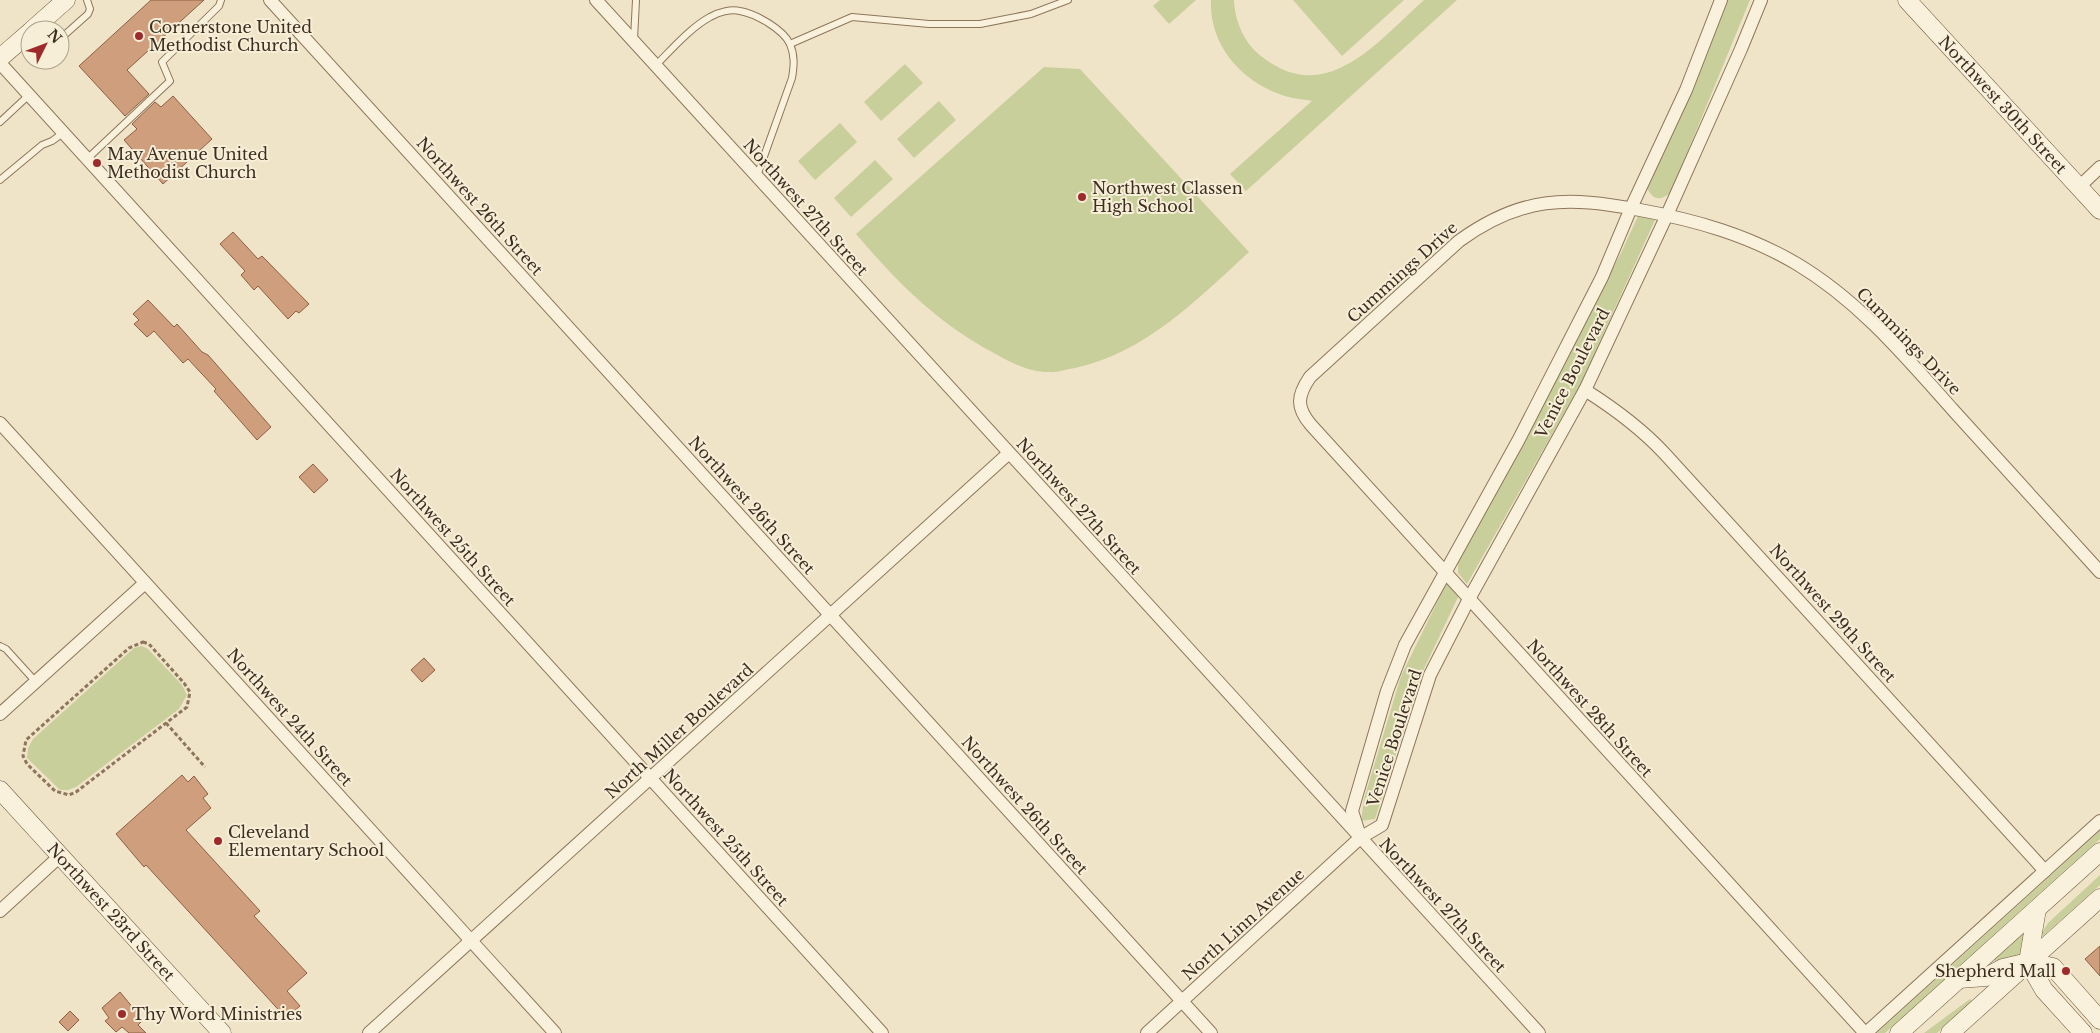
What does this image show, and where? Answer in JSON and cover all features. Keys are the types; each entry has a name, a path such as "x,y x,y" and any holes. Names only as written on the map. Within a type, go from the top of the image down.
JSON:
{"main road":[{"path":"44,20 66,0"},
{"name":"Northwest 30th Street","path":"1907,0 2100,210"},
{"path":"0,58 20,41"},
{"name":"Northwest 23rd Street","path":"0,790 222,1033"},
{"path":"1899,1033 2100,852"},
{"path":"1950,1033 2100,898"},
{"path":"2037,909 2028,962 2044,990 2083,1033"},
{"path":"1959,978 1986,977 2003,968 2028,962 2053,967 2100,1020"}],"street":[{"name":"Northwest 26th Street","path":"270,0 1210,1033"},
{"name":"Northwest 27th Street","path":"596,0 1539,1033"},
{"name":"Venice Boulevard","path":"1722,0 1686,90 1631,208 1602,277 1522,432 1405,645 1387,691 1352,811 1360,838 1382,824 1430,676 1469,599 1585,390 1667,215 1761,0"},
{"name":"Northwest 25th Street","path":"0,63 882,1033"},
{"path":"2078,187 2100,168"},
{"name":"Cummings Drive","path":"1300,400 1303,388 1310,377 1432,265 1473,232 1508,213 1546,202 1585,201 1686,218 1740,236 1795,263 1832,288 1890,341 2100,572"},
{"name":"Northwest 29th Street","path":"1585,390 1643,430 1666,454 2045,871"},
{"name":"Northwest 28th Street","path":"1300,400 1301,412 1305,418 1865,1033"},
{"name":"Northwest 24th Street","path":"0,423 555,1033"},
{"name":"North Miller Boulevard","path":"369,1033 1009,453"},
{"path":"0,714 146,583"},
{"path":"1865,1033 2100,821"},
{"name":"North Linn Avenue","path":"1146,1033 1360,838"},
{"path":"0,911 60,856"}],"lane":[{"path":"70,30 88,14 90,9 87,0"},
{"path":"87,159 170,81 162,62 219,6 220,0"},
{"path":"633,41 636,0"},
{"path":"790,44 852,17 929,24 980,24 1031,14 1068,0"},
{"path":"656,65 697,26 721,12 739,10 769,23 784,36 790,44 795,63 792,78 757,176"},
{"path":"0,122 29,95"},
{"path":"0,180 42,145 52,142 63,133"},
{"path":"0,646 6,649 36,682"}],"path":[{"path":"143,642 149,644 190,692 186,707 166,723 76,792 69,795 55,791 27,764 23,756 26,740 129,648 143,642"},
{"path":"166,723 205,767"}],"green space":[{"path":"1160,0 1196,0 1169,24 1153,6"},
{"path":"1211,0 1234,0 1239,26 1247,41 1258,54 1288,72 1310,75 1331,72 1371,49 1424,0 1457,0 1246,191 1230,174 1312,101 1286,96 1267,89 1241,71 1230,59 1215,32"},
{"path":"1293,0 1404,0 1342,56"},
{"path":"1728,0 1750,0 1671,192 1663,198 1656,198 1650,194 1646,185"},
{"path":"905,64 923,83 881,121 864,102"},
{"path":"1044,67 1080,69 1249,252 1190,305 1147,337 1125,350 1100,361 1052,372 1042,372 1012,363 953,327 902,285 856,234"},
{"path":"939,101 956,120 914,158 897,139"},
{"path":"840,123 857,142 815,180 798,161"},
{"path":"875,160 893,179 851,217 834,198"},
{"path":"1638,216 1655,220 1580,385 1467,584 1458,573 1458,562 1620,255"},
{"path":"1447,582 1459,595 1422,673 1375,819 1361,821 1364,799 1401,676"},
{"path":"142,646 148,649 182,685 187,695 179,709 76,787 60,790 27,758 28,748 33,739 134,648"},
{"path":"2100,831 2100,839 1885,1033 1877,1033"},
{"path":"2100,875 2100,885 2043,936 2041,934 2048,923"},
{"path":"2021,934 2025,935 2021,955 1996,962 1994,959"},
{"path":"1970,999 1972,1001 1937,1033 1924,1033"}],"building":[{"name":"Cornerstone United Methodist Church","path":"151,0 204,0 127,70 149,94 125,116 79,66"},
{"path":"173,96 212,139 163,184 124,140 137,129 132,124 155,102 161,107"},
{"path":"233,232 258,259 262,256 309,304 299,313 296,311 288,319 258,286 254,290 241,275 245,271 220,244"},
{"path":"148,300 174,327 177,324 202,352 208,355 271,427 257,440 214,391 216,389 188,359 183,363 154,331 147,337 134,324 139,320 133,314"},
{"path":"313,464 328,480 314,493 299,477"},
{"path":"424,658 435,670 422,682 411,670"},
{"path":"182,775 188,782 194,776 208,794 203,798 211,808 186,830 260,911 254,916 307,973 287,991 300,1006 286,1018 146,865 144,867 116,834"},
{"path":"2100,946 2100,976 2085,959"},
{"name":"Thy Word Ministries","path":"120,992 143,1020 138,1025 146,1033 129,1033 122,1027 116,1032 105,1021 109,1018 102,1008"},
{"path":"70,1011 79,1020 68,1031 59,1022"}],"place":[{"name":"Cornerstone United Methodist Church","path":"139,36"},
{"name":"May Avenue United Methodist Church","path":"97,163"},
{"name":"Northwest Classen High School","path":"1082,197"},
{"name":"Cleveland Elementary School","path":"218,841"},
{"name":"Shepherd Mall","path":"2066,971"},
{"name":"Thy Word Ministries","path":"122,1014"}]}
